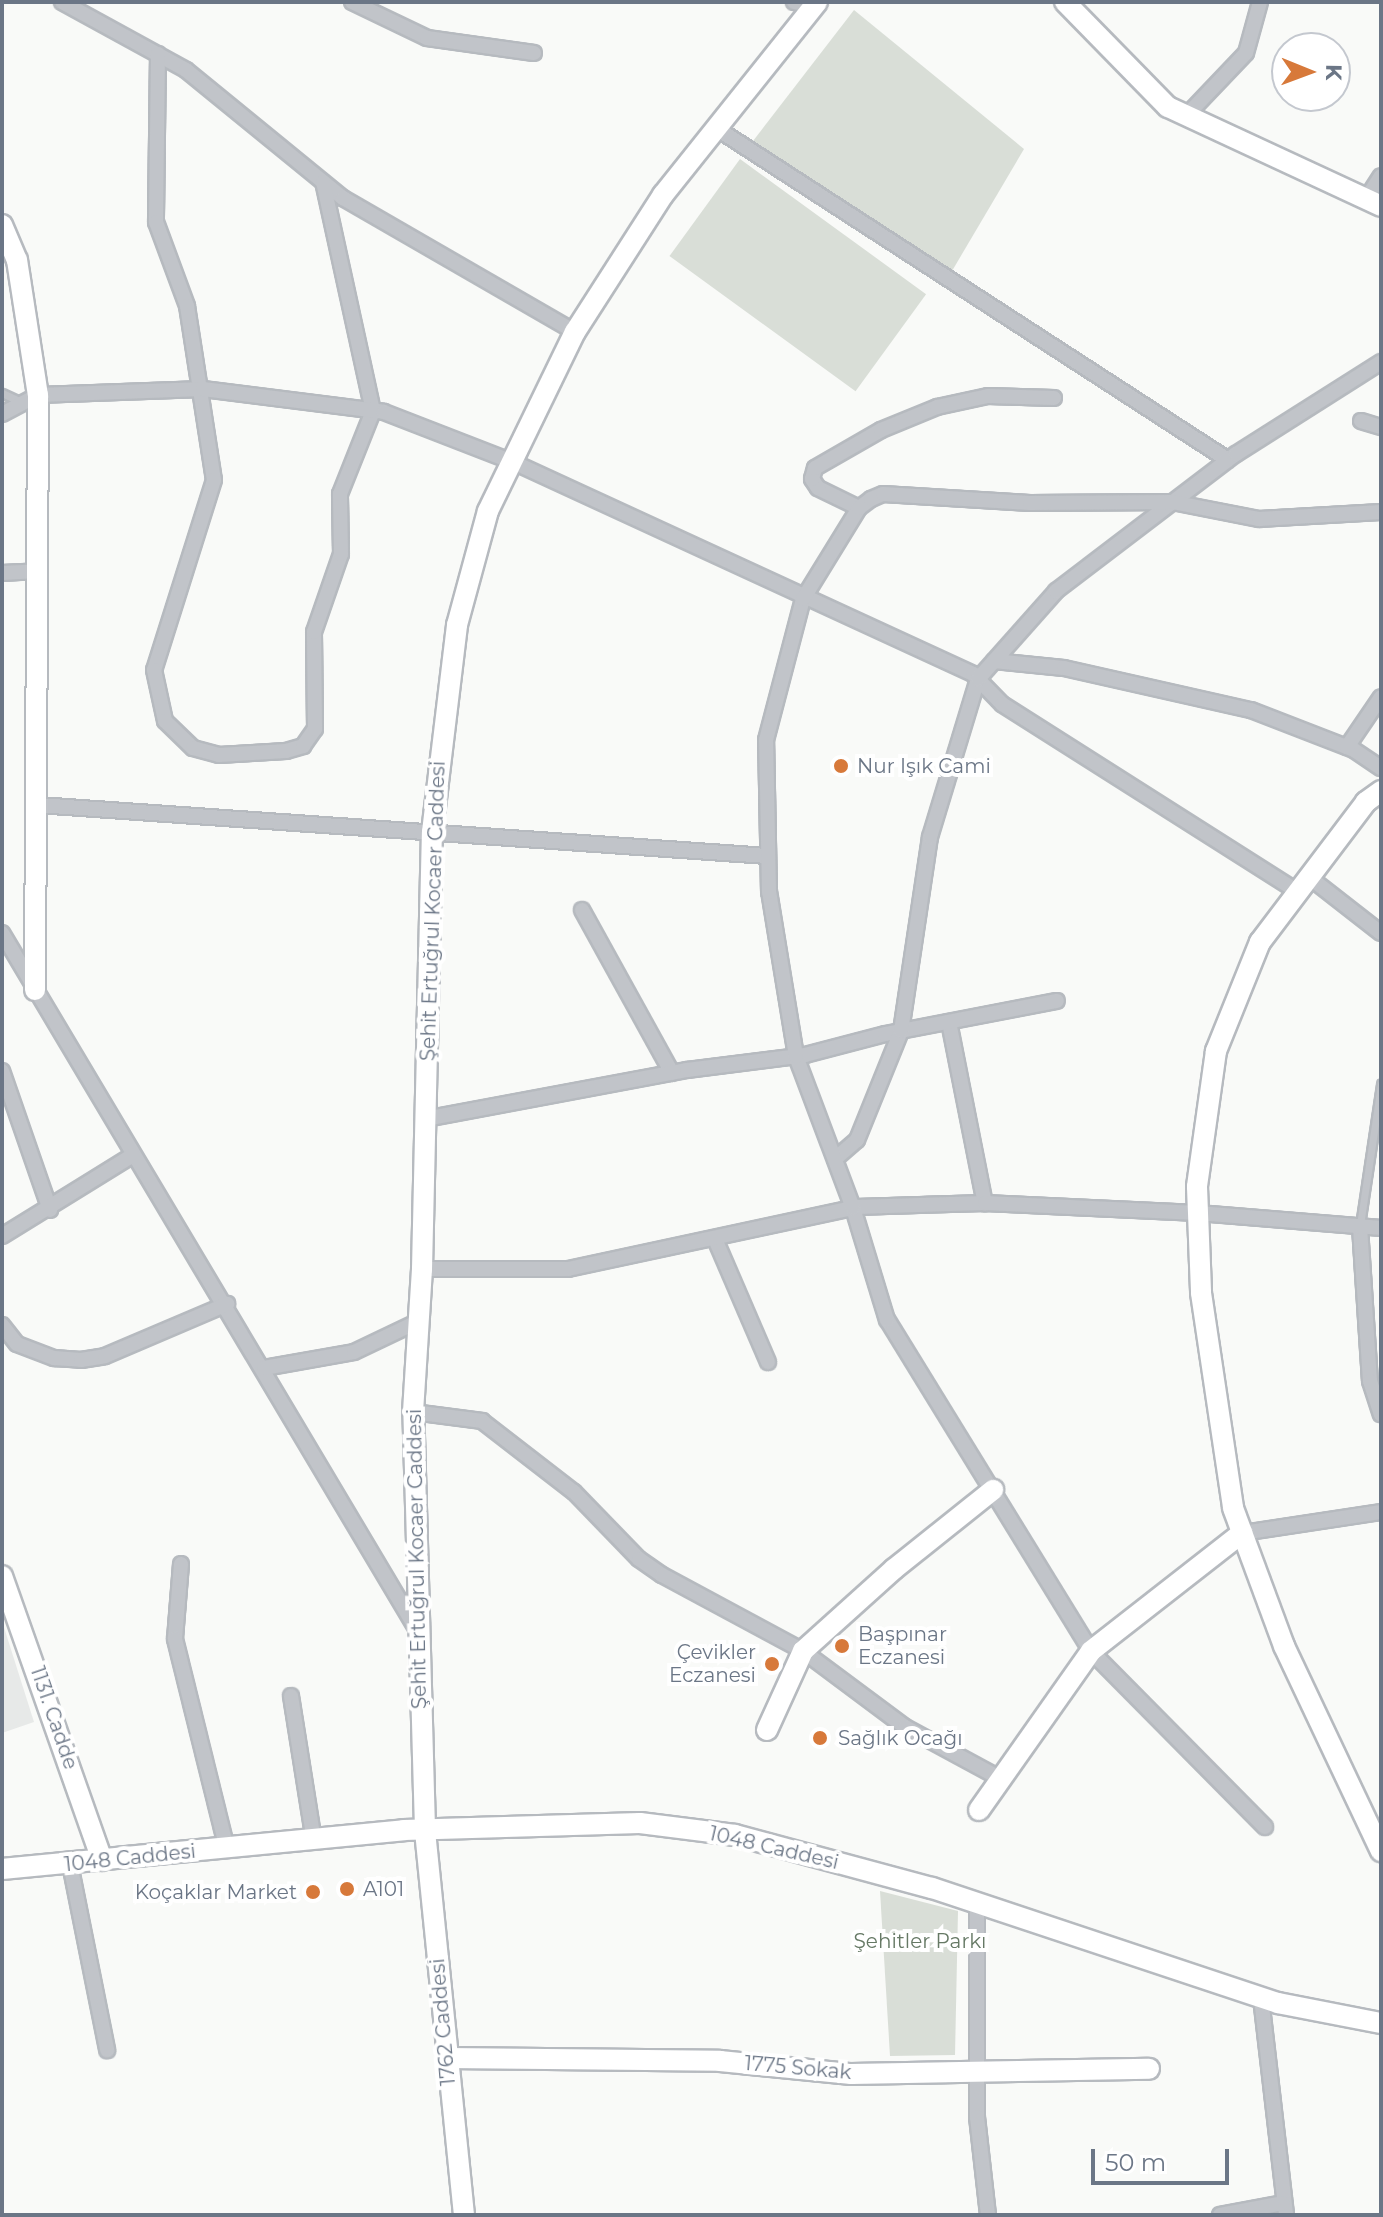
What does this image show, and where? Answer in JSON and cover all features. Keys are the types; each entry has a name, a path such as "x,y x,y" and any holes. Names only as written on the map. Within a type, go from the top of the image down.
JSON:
{"street":[{"path":"62,2 186,70 323,182 575,332"},
{"path":"352,2 427,38 534,53"},
{"path":"1065,2 1168,107 1373,203 1381,176"},
{"path":"1186,116 1246,53 1260,2"},
{"name":"Şehit Ertuğrul Kocaer Caddesi","path":"425,1829 416,1628 413,1412 422,1269 432,832 457,625 488,511 575,332 663,195 809,3"},
{"path":"158,54 156,222 187,306 203,389 214,480 181,572 154,670 165,721 193,748 219,755 286,751 303,746 315,729 314,632 341,554 340,494 373,411 323,182"},
{"path":"716,128 1228,460"},
{"path":"2,225 17,260 29,398 38,571 35,990"},
{"path":"835,1159 857,1140 901,1031 930,837 978,679 1056,591 1228,460 1381,362"},
{"path":"2,414 29,398 203,389 373,411 513,462 978,679 1002,704 1381,933"},
{"path":"859,508 818,488 812,479 815,468 881,430 937,407 988,396 1054,398"},
{"path":"1361,421 1381,427"},
{"path":"1265,1827 1091,1651 887,1320 853,1208 796,1056 769,892 766,740 803,599 859,508 883,494 1030,503 1172,502 1259,519 1381,512"},
{"path":"2,573 38,571"},
{"path":"994,661 1064,668 1251,710 1347,747 1381,768"},
{"path":"1347,747 1381,697"},
{"path":"1381,791 1303,884 1260,942 1216,1051 1198,1213 1201,1293 1233,1508 1284,1646 1381,1851"},
{"path":"38,805 768,856"},
{"path":"582,910 672,1073"},
{"path":"2,933 133,1155 227,1304 416,1628"},
{"path":"425,1119 672,1073 796,1056 901,1031 1057,1001"},
{"path":"949,1022 985,1203"},
{"path":"2,1071 50,1210"},
{"path":"2,1236 50,1210 133,1155"},
{"path":"422,1269 568,1269 853,1208 985,1203 1198,1213 1381,1228"},
{"path":"1360,1227 1370,1381 1381,1414"},
{"path":"715,1239 768,1362"},
{"path":"2,1325 17,1344 54,1358 81,1360 105,1356 227,1304"},
{"path":"264,1368 354,1352 419,1321"},
{"path":"413,1412 482,1421 574,1492 639,1559 803,1651 905,1727 1001,1779"},
{"path":"767,1730 803,1651 894,1569 993,1490"},
{"path":"979,1810 1091,1651 1242,1533 1381,1512"},
{"path":"181,1564 175,1639 227,1849"},
{"name":"1131. Cadde","path":"2,1576 102,1860"},
{"path":"291,1696 314,1841"},
{"name":"1048 Caddesi","path":"2,1869 425,1829 640,1823 735,1835 977,1903 1261,1998 1381,2023"},
{"name":"1762 Caddesi","path":"425,1829 464,2215"},
{"path":"70,1864 107,2050"},
{"path":"977,1903 977,2071 988,2215"},
{"path":"1220,2215 1285,2209 1261,1998"},
{"name":"1775 Sokak","path":"447,2058 720,2061 851,2074 1149,2069"}],"lane":[{"path":"2,393 29,398"},
{"path":"1360,1227 1381,1084"}],"shaded area":[{"path":"2,1621 34,1722 2,1733"}],"green space":[{"path":"854,10 1024,149 952,271 753,141"},
{"path":"740,159 926,294 856,391 669,256"},
{"name":"Şehitler Parkı","path":"880,1891 958,1911 955,2055 890,2056"}],"place":[{"name":"Nur Işık Cami","path":"841,766"},
{"name":"Başpınar Eczanesi","path":"842,1646"},
{"name":"Çevikler Eczanesi","path":"772,1664"},
{"name":"Sağlık Ocağı","path":"820,1738"},
{"name":"A101","path":"347,1889"},
{"name":"Koçaklar Market","path":"313,1892"}]}
